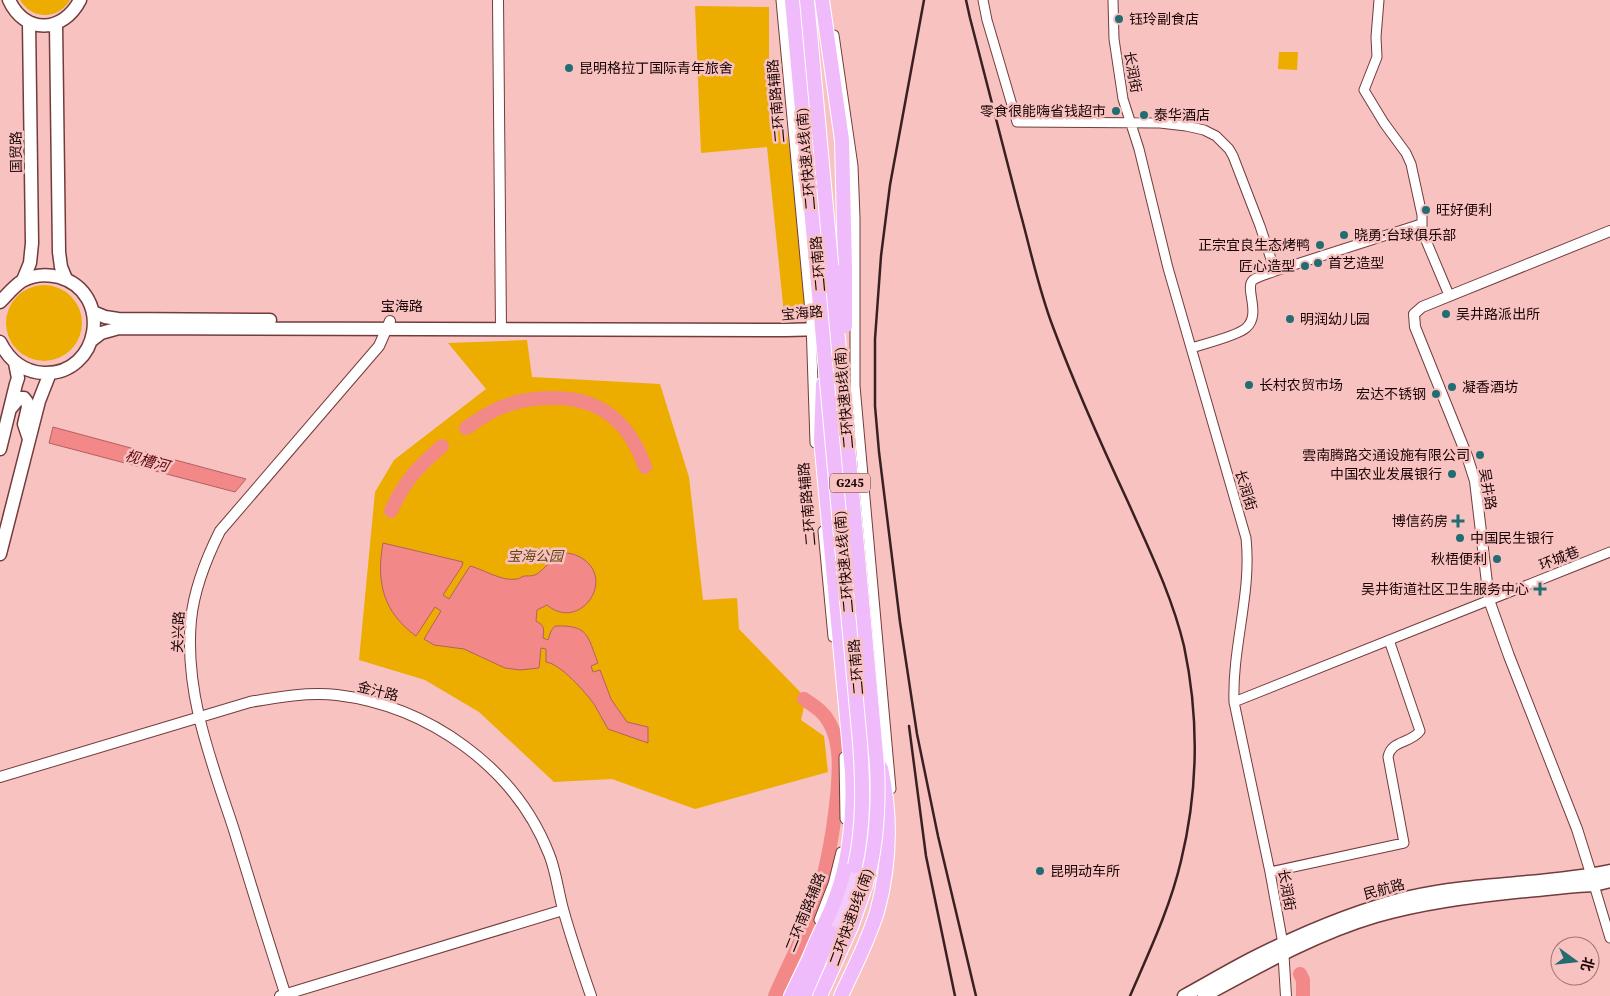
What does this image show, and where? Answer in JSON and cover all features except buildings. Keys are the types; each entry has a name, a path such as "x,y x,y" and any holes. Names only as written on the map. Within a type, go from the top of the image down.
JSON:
{"highway":[{"name":"二环快速A线(南)","path":"793,0 863,787 862,823 855,866 842,907 804,996"},
{"name":"二环快速B线(南)","path":"806,0 877,765 877,824 873,856 866,884 850,927 819,996"},
{"path":"825,2 842,155 846,424"},
{"path":"810,957 836,897 844,872 850,843 852,814 852,779 822,452 821,426 825,355 821,325"},
{"path":"844,693 847,715 859,757 863,787"},
{"path":"841,996 870,930 879,902 886,859 888,810 871,713"},
{"path":"790,996 810,957 843,901 855,866"},
{"path":"826,996 849,941 866,884"}],"main road":[{"path":"9,0 20,16 38,25 56,24 66,18 80,2"},
{"name":"二环南路","path":"793,0 821,325 862,733 865,806 860,853 849,894 832,938 804,996"},
{"name":"二环南路","path":"806,0 821,325 871,713 876,806 871,855 864,883 819,996"},
{"name":"国贸路","path":"23,280 30,263 32,243 29,22"},
{"path":"56,24 59,252 61,267 66,280"},
{"path":"0,343 15,363 32,371 50,373 64,370 76,363 85,353 92,340 95,324 88,299 78,288 66,280 52,275 37,276 23,280 12,288 1,303"},
{"name":"宝海路","path":"93,312 105,317 118,319 389,325"},
{"name":"宝海路","path":"92,340 102,333 120,328 501,324 821,325"},
{"path":"0,449 18,378 15,363"},
{"path":"0,554 39,401 50,373"},
{"path":"11,408 19,398 24,398 27,402 28,407 24,424 30,439"},
{"name":"民航路","path":"1593,880 1610,871"},
{"name":"民航路","path":"1204,996 1328,923 1373,907 1412,897 1459,889 1593,880 1610,881"},
{"name":"民航路","path":"1184,996 1284,948"}],"street":[{"path":"498,0 501,324"},
{"name":"二环南路辅路","path":"781,0 821,325 815,449 843,747 845,816 842,846 833,884 823,912 786,996"},
{"path":"983,0 1017,122 1160,124 1186,126 1208,132 1223,141 1233,156 1275,271"},
{"name":"长润街","path":"1113,0 1114,39 1122,92 1139,149 1168,268 1246,538 1247,570 1233,681 1234,702 1284,948 1286,996"},
{"path":"1379,0 1376,36 1377,57 1364,90 1411,164 1422,216 1422,231 1449,295"},
{"path":"825,2 853,166 855,218 854,324 857,410 888,752 893,839 891,875 883,911 847,996"},
{"path":"1191,348 1243,330 1248,326 1254,313 1250,288 1254,280 1275,271 1421,224"},
{"name":"吴井路","path":"1593,880 1577,829 1508,656 1490,600 1475,481 1467,456 1414,328 1413,320 1414,314 1422,307 1610,231"},
{"path":"821,325 854,324"},
{"name":"关兴路","path":"284,995 198,718 190,658 191,620 196,590 205,562 220,531 255,488 354,377 379,346 389,325"},
{"name":"环城巷","path":"1234,702 1610,552"},
{"path":"1270,872 1404,843 1388,757 1390,750 1394,746 1416,737 1420,731 1389,640"},
{"name":"金汁路","path":"0,777 250,702 280,696 336,695 372,702 404,712 429,723 468,748 506,784 538,829 550,855 563,910 591,996"},
{"path":"1593,880 1610,938"},
{"path":"284,995 563,910"}],"green space":[{"path":"20,0 70,0 59,11 45,15 31,11"},
{"path":"695,6 769,7 769,74 788,140 801,227 805,311 784,314 767,147 701,153"},
{"path":"1279,52 1298,52 1297,70 1278,69"},
{"path":"44,285 59,288 71,296 79,308 82,323 79,338 71,350 59,358 44,361 29,358 17,350 9,338 6,323 9,308 17,296 29,288"},
{"name":"宝海公园","path":"527,340 532,377 660,384 689,477 703,600 737,598 739,629 806,698 801,720 824,736 828,772 695,809 612,779 554,782 479,712 425,680 359,660 375,492 394,460 486,389 448,343"}],"water":[{"name":"枧槽河","path":"53,427 246,479 235,492 49,443"},
{"path":"383,543 463,562 443,595 449,599 470,566 505,579 517,579 535,575 554,558 564,553 580,557 591,566 596,577 595,589 590,599 582,608 571,612 559,612 547,605 537,610 536,621 543,628 543,638 548,640 555,626 575,627 585,634 589,639 598,663 591,666 593,672 600,670 611,699 627,722 648,727 648,743 608,729 594,704 579,686 559,668 546,662 546,649 541,648 539,668 520,670 505,668 464,649 434,645 424,639 441,611 435,607 416,636 396,617 384,595 381,571"}],"waterway":[{"path":"466,428 495,410 523,401 551,398 584,402 598,407 621,425 630,437 645,467"},
{"path":"391,511 412,475 442,446"},
{"path":"775,996 815,905 829,852 837,797 839,759 833,731 824,715 804,699"},
{"path":"1300,974 1303,980 1303,996"}],"railway":[{"path":"924,0 890,185 881,256 875,339 875,406 900,622 917,734 938,836 976,996"},
{"path":"966,0 1043,297 1079,393 1167,591 1179,627 1189,673 1194,727 1194,754 1191,808 1187,835 1171,896 1130,996"},
{"path":"909,726 926,856 955,996"}],"place":[{"name":"钰玲副食店","path":"1119,19"},
{"name":"昆明格拉丁国际青年旅舍","path":"569,68"},
{"name":"零食很能嗨省钱超市","path":"1116,111"},
{"name":"泰华酒店","path":"1144,115"},
{"name":"旺好便利","path":"1426,210"},
{"name":"晓勇·台球俱乐部","path":"1344,235"},
{"name":"正宗宜良生态烤鸭","path":"1320,245"},
{"name":"首艺造型","path":"1318,263"},
{"name":"匠心造型","path":"1305,266"},
{"name":"吴井路派出所","path":"1446,314"},
{"name":"明润幼儿园","path":"1290,319"},
{"name":"长村农贸市场","path":"1249,385"},
{"name":"凝香酒坊","path":"1452,387"},
{"name":"宏达不锈钢","path":"1436,394"},
{"name":"雲南腾路交通设施有限公司","path":"1480,455"},
{"name":"中国农业发展银行","path":"1452,474"},
{"name":"博信药房","path":"1458,521"},
{"name":"中国民生银行","path":"1460,538"},
{"name":"秋梧便利","path":"1497,559"},
{"name":"吴井街道社区卫生服务中心","path":"1540,589"},
{"name":"昆明动车所","path":"1040,871"}]}
